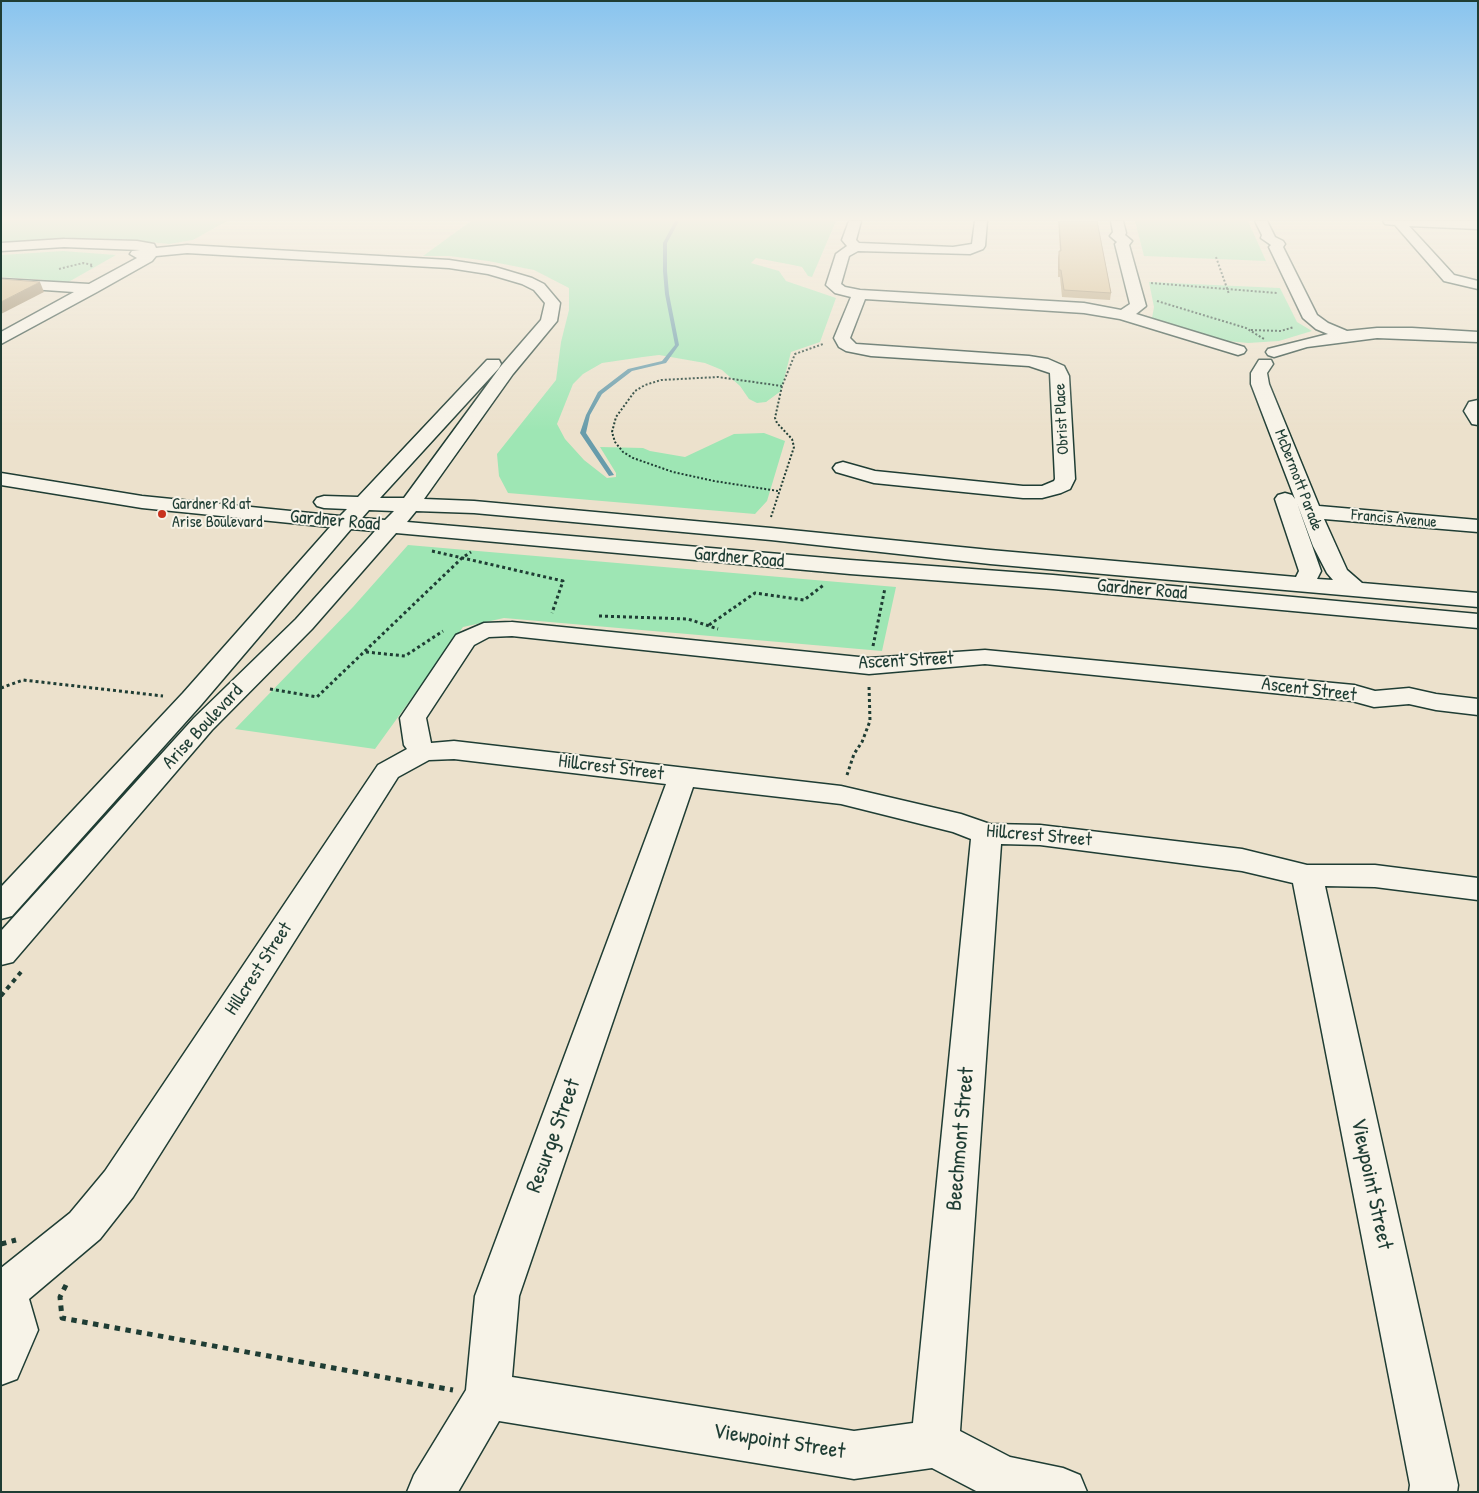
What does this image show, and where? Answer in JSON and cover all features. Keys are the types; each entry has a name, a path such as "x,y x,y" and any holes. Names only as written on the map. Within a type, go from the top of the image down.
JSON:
{"street":[{"path":"1,331 82,291"},
{"path":"1,339 82,291"},
{"path":"498,369 549,321 553,303 542,291"},
{"path":"843,291 860,294 1063,305 1123,315 1258,354 1345,336 1412,333 1478,337"},
{"path":"1123,315 1138,306 1134,291"},
{"path":"1298,291 1311,318 1322,326 1345,336"},
{"path":"842,338 860,294"},
{"name":"Obrist Place","path":"842,338 845,344 860,350 1029,361 1042,363 1058,370 1060,376 1065,479 1063,486 1054,489 1042,492 1023,492 874,477 843,468"},
{"name":"McDermott Parade","path":"1258,354 1260,384 1324,546 1338,573 1355,589"},
{"name":"McDermott Parade","path":"1258,354 1242,383 1302,544 1310,571 1303,584"},
{"name":"Arise Boulevard","path":"1,908 192,699 252,628 355,514 498,369"},
{"name":"Arise Boulevard","path":"14,960 203,724 405,526 498,369"},
{"path":"1478,405 1473,411 1478,420"},
{"name":"Gardner Road","path":"1,478 142,502 355,514 405,526 850,567 1053,582 1478,621"},
{"name":"Gardner Road","path":"405,526 484,508 771,534 990,557 1478,600"},
{"name":"Francis Avenue","path":"1310,512 1478,526"},
{"path":"990,557 990,562 994,566 1038,574 1053,582"},
{"name":"Ascent Street","path":"423,752 418,745 413,718 465,640 484,630 512,629 547,632 869,666 985,657 1354,693 1374,699 1409,696 1436,702 1478,707"},
{"name":"Hillcrest Street","path":"4,1290 47,1258 85,1226 119,1184 388,771 423,752 454,750 841,795 961,824 987,834 1040,834 1242,860 1306,876 1375,876 1478,889"},
{"name":"Resurge Street","path":"431,1492 488,1396 497,1296 683,776"},
{"name":"Beechmont Street","path":"935,1444 987,834"},
{"name":"Viewpoint Street","path":"1306,876 1434,1485 1433,1492"},
{"path":"1,1363 16,1330 4,1290"},
{"name":"Viewpoint Street","path":"488,1396 854,1455 935,1444"},
{"path":"935,1444 1005,1480 1063,1492"}],"path":[{"path":"1250,291 1280,293"},
{"path":"1156,301 1248,329 1281,331 1296,326"},
{"path":"1248,329 1258,354"},
{"path":"769,522 794,446 792,439 777,423 775,418 782,386 795,354 824,344 828,337 842,338"},
{"path":"778,490 714,481 673,472 641,461 623,452 615,442 612,432 616,417 635,391 645,385 661,380 718,377 782,386"},
{"path":"405,526 462,558 563,580 547,632"},
{"path":"271,682 264,688 317,697 462,558 476,550"},
{"path":"841,795 854,754 862,742 870,721 869,666 886,581"},
{"path":"708,625 755,593 804,600 826,583"},
{"path":"1,688 22,680 166,696"},
{"path":"1,996 14,960"},
{"path":"1,1244 22,1238 70,1275 60,1297 62,1318 488,1396"}],"green space":[{"path":"569,291 814,291 836,298 820,342 791,352 781,391 766,402 757,403 749,399 740,386 722,370 705,363 659,355 602,363 583,374 573,384 557,424 565,439 584,460 607,478 616,477 616,473 600,447 643,448 685,457 734,434 764,433 785,441 767,501 755,514 508,493 499,476 497,454 556,380 561,342 569,310"},
{"path":"1151,291 1281,291 1297,322 1312,331 1279,341 1248,343 1227,341 1152,318 1154,307"},
{"path":"408,545 896,587 882,651 504,618 463,627 375,749 235,729 353,607"}],"building":[{"path":"1,291 23,291 1,302"},
{"path":"1075,291 1111,291 1111,293"}],"waterway":[{"path":"611,475 583,433 588,415 600,393 630,370 664,362 677,345 667,291"}],"place":[{"name":"Gardner Rd at Arise Boulevard","path":"162,514"}]}
